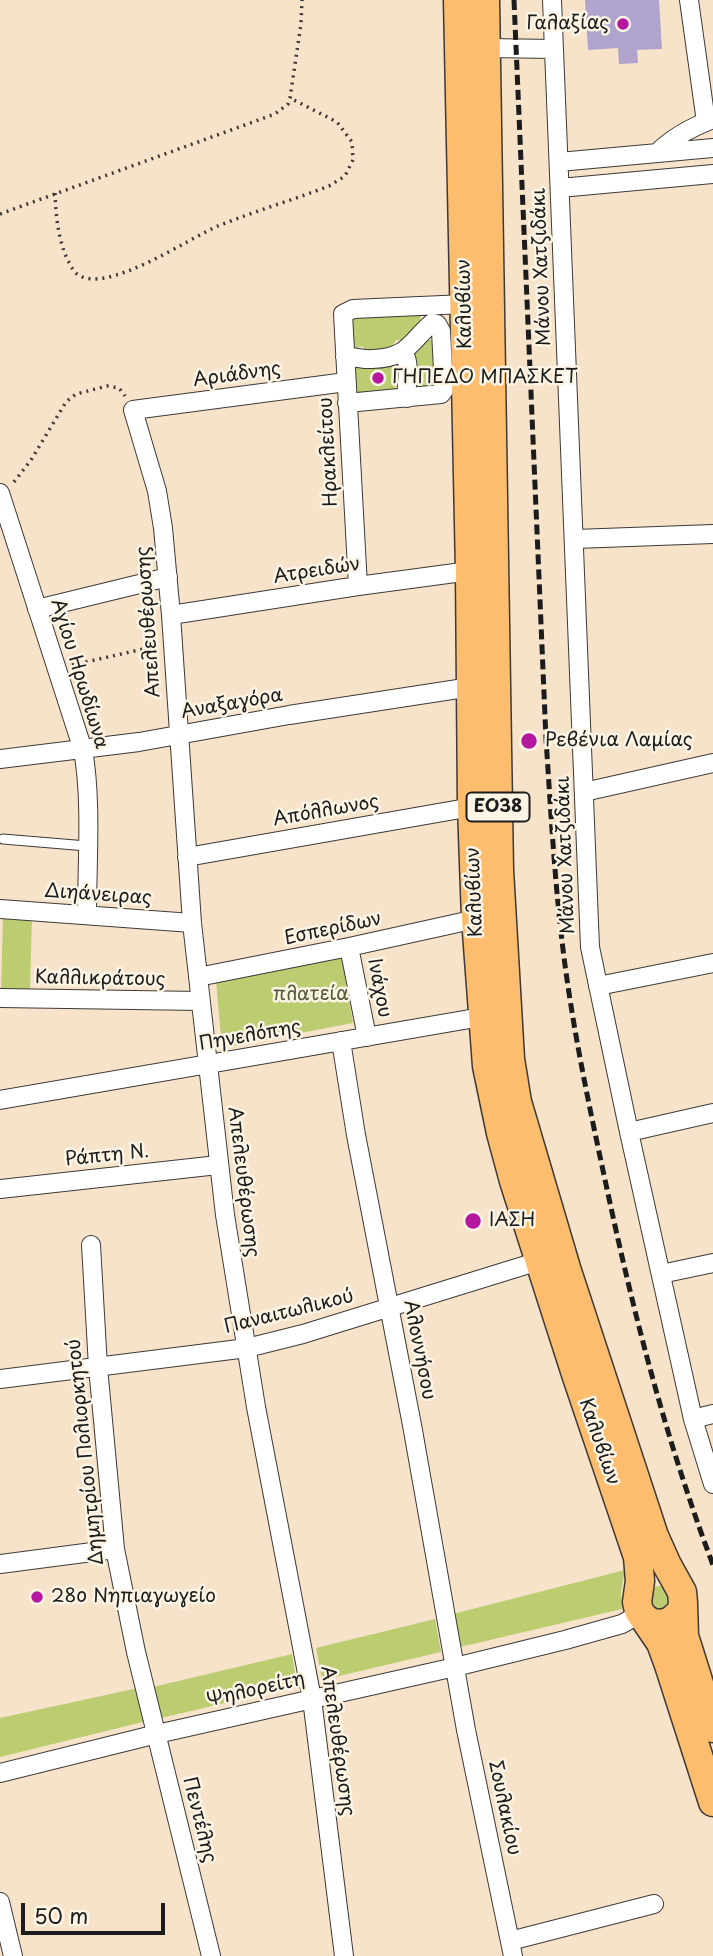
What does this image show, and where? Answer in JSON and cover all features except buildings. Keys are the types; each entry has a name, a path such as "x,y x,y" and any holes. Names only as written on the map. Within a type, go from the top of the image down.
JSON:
{"main road":[{"name":"Καλυβίων","path":"458,0 476,919 494,1015 510,1059 517,1102 545,1200 654,1536 681,1594 686,1644 713,1728"},
{"name":"Καλυβίων","path":"485,0 499,870 494,1015 486,1066 500,1133 539,1261 635,1550 640,1571 641,1608 669,1665 713,1801"},
{"path":"659,1578 671,1580 681,1594 681,1612 668,1623 655,1624 641,1608 646,1582 659,1578"}],"street":[{"name":"Μάνου Χατζιδάκι","path":"552,0 590,947 693,1419 713,1484"},
{"path":"657,153 668,143 710,120 689,0"},
{"path":"487,48 554,49"},
{"path":"559,162 713,148"},
{"path":"560,188 713,174"},
{"name":"Ηρακλείτου","path":"358,586 343,314 353,309 465,304"},
{"path":"345,357 394,357 404,352 432,323 437,324 441,331 444,390 440,394 347,403"},
{"path":"404,352 409,363 407,398"},
{"name":"Αριάδνης","path":"133,410 346,382"},
{"name":"Απελευθέρωσης","path":"133,410 157,491 163,528 192,923 219,1165 256,1407 312,1699 344,1956"},
{"name":"Αγίου Ηρωδίωνα","path":"0,493 83,750 86,767 86,915"},
{"path":"575,539 713,534"},
{"name":"Ατρειδών","path":"171,615 470,571"},
{"path":"37,609 168,577"},
{"name":"Αναξαγόρα","path":"0,759 83,750 471,687"},
{"path":"584,792 713,763"},
{"name":"Απόλλωνος","path":"187,857 472,807"},
{"name":"Διηάνειρας","path":"0,909 192,923"},
{"name":"Εσπερίδων","path":"198,977 476,919"},
{"name":"Ινάχου","path":"349,947 367,1037"},
{"path":"598,986 713,963"},
{"name":"Καλλικράτους","path":"0,998 200,1001"},
{"name":"Πηνελόπης","path":"0,1100 494,1015"},
{"name":"Αλοννήσου","path":"341,1041 455,1667"},
{"path":"629,1132 713,1113"},
{"name":"Ράπτη Ν.","path":"0,1189 219,1165"},
{"name":"Δημητρίου Πολιορκητού","path":"91,1245 98,1367 115,1549 157,1734"},
{"name":"Παναιτωλικού","path":"0,1379 247,1348 303,1334 539,1261"},
{"path":"661,1274 713,1263"},
{"path":"693,1419 713,1414"},
{"path":"0,1564 115,1549"},
{"name":"Ψηλορείτη","path":"0,1773 607,1629 632,1619 641,1608"},
{"name":"Σουλακίου","path":"455,1667 511,1948"},
{"name":"Πεντέλης","path":"157,1734 211,1956"},
{"path":"0,1902 13,1956"},
{"path":"511,1948 654,1904"}],"lane":[{"path":"3,839 87,846"}],"path":[{"path":"0,214 275,114 288,104 290,98 302,24 302,0"},
{"path":"55,193 57,227 63,249 75,273 89,280 121,273 173,251 217,226 329,186 345,176 353,160 352,142 337,121 290,98"},
{"path":"0,493 16,480 71,397 114,386 123,393 133,410"},
{"path":"57,668 173,642"}],"green space":[{"path":"421,313 420,323 404,340 396,340 390,350 367,352 362,346 354,349 353,316"},
{"path":"427,338 433,342 435,383 433,387 413,389 419,375 415,350"},
{"name":"ΓΗΠΕΔΟ ΜΠΑΣΚΕΤ","path":"354,364 359,364 361,368 394,366 395,388 404,389 356,398"},
{"path":"3,914 32,916 30,992 1,991"},
{"name":"πλατεία","path":"341,953 353,1023 222,1048 216,981"},
{"path":"625,1570 621,1592 622,1609 460,1647 453,1614"},
{"path":"658,1586 667,1587 675,1601 656,1615 646,1597"},
{"path":"435,1619 441,1652 322,1680 316,1648"},
{"path":"292,1654 297,1686 161,1718 153,1687"},
{"path":"138,1688 147,1721 0,1757 0,1718"}],"railway":[{"path":"514,0 546,739 565,965 589,1105 628,1284 666,1426 713,1565"}],"place":[{"name":"Γαλαξίας","path":"623,24"},
{"name":"ΓΗΠΕΔΟ ΜΠΑΣΚΕΤ","path":"378,378"},
{"name":"Ρεβένια Λαμίας","path":"529,741"},
{"name":"ΙΑΣΗ","path":"473,1221"},
{"name":"28ο Νηπιαγωγείο","path":"37,1597"}]}
